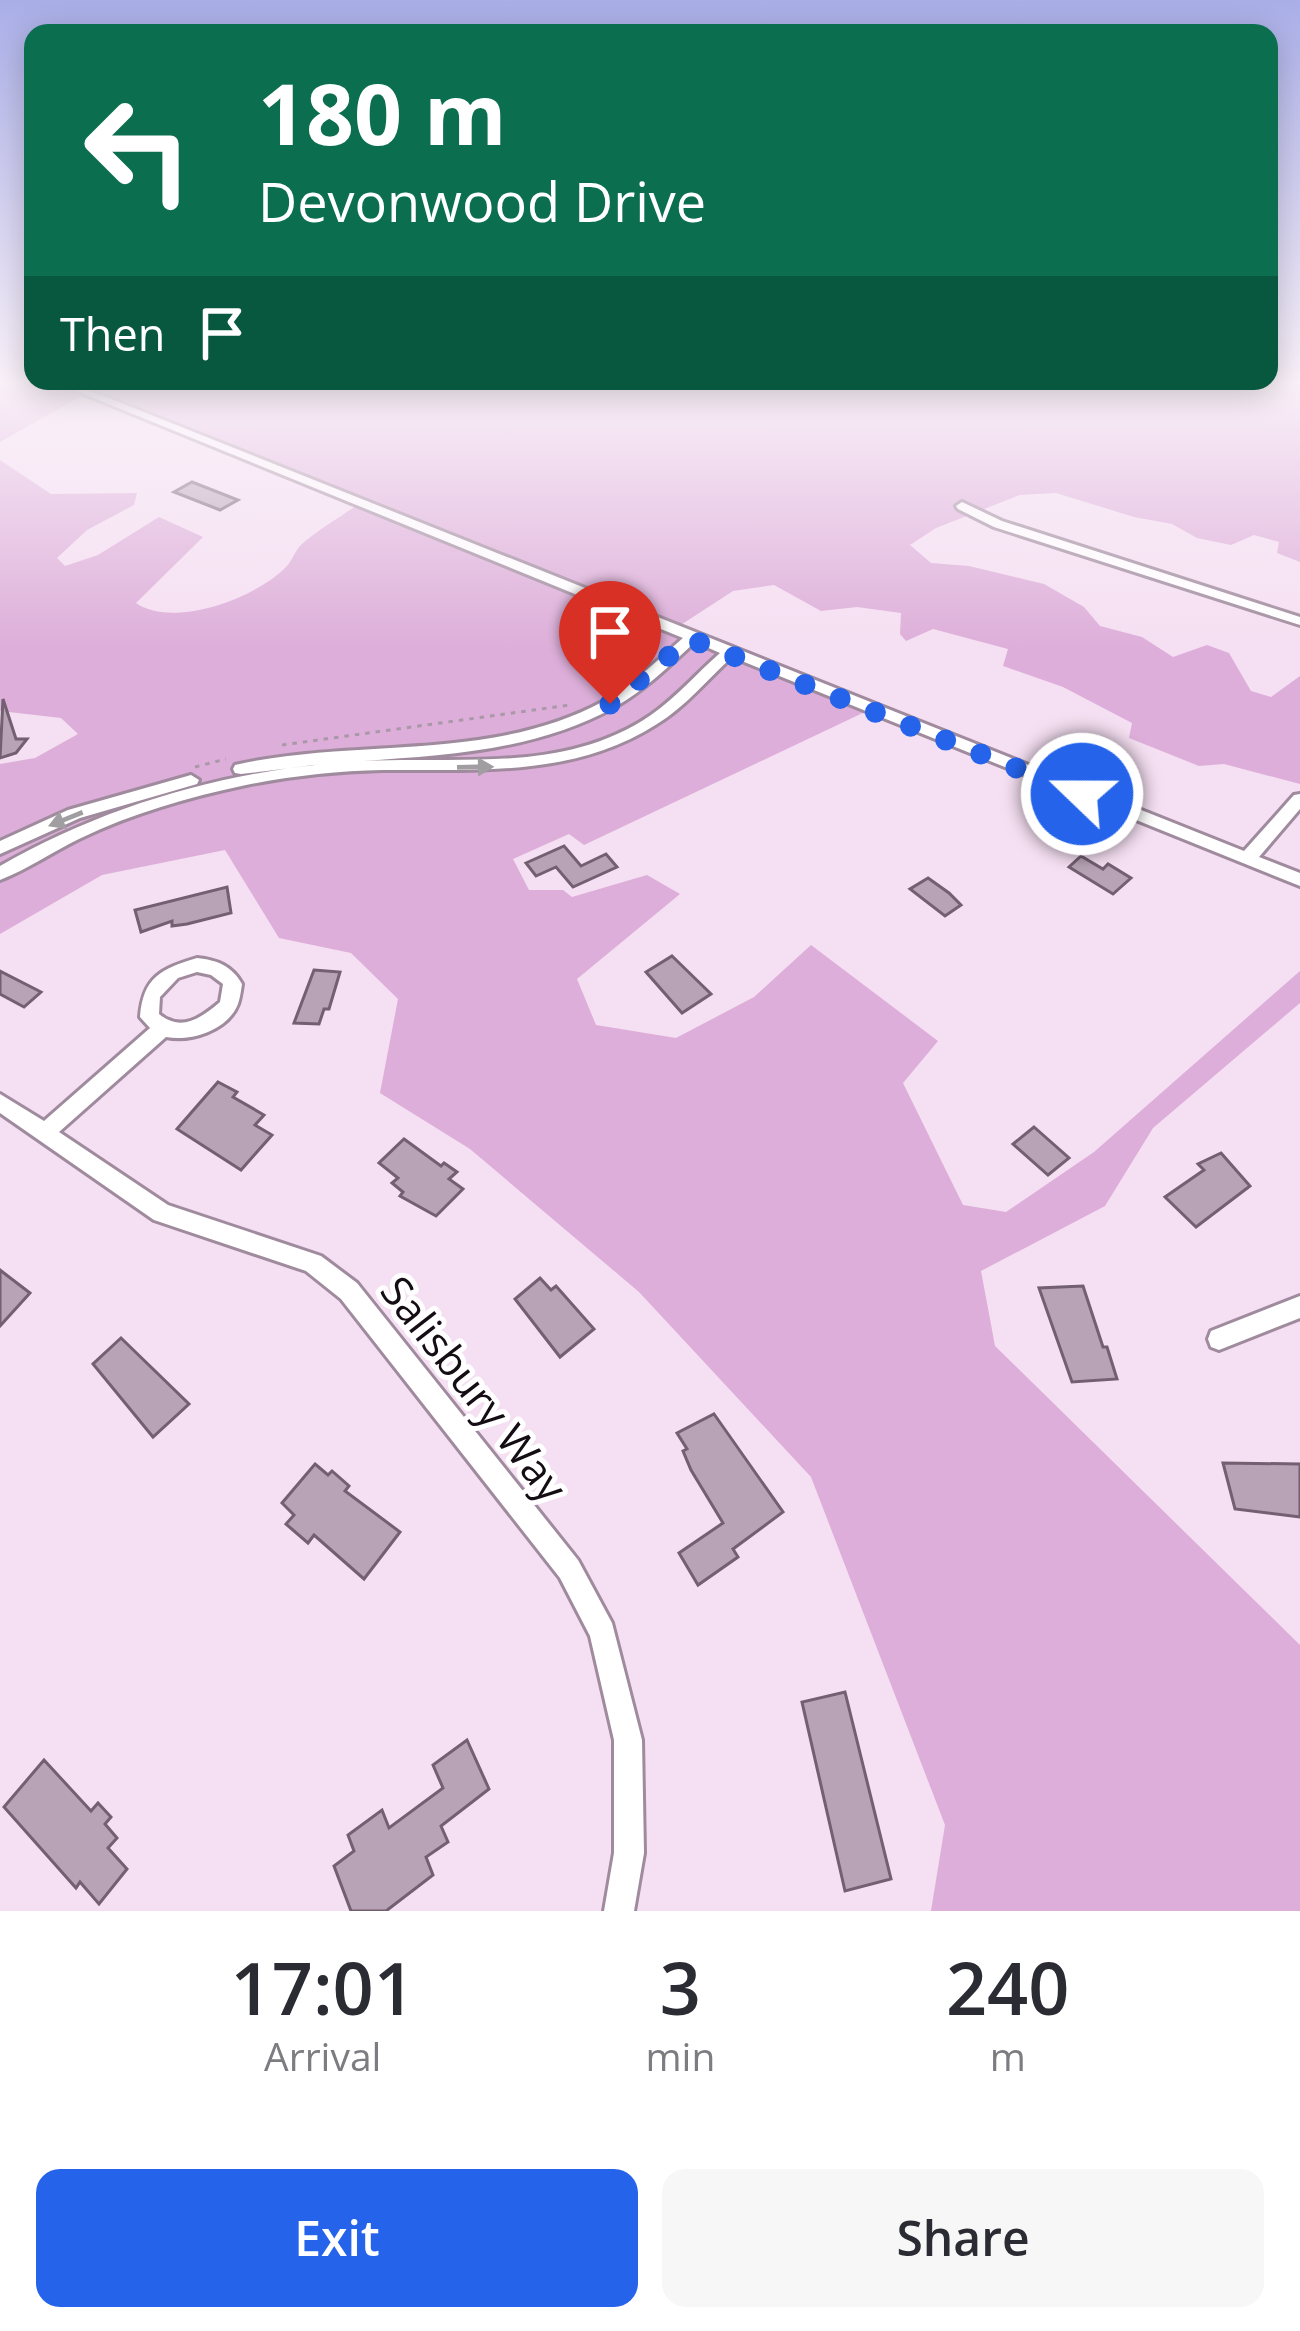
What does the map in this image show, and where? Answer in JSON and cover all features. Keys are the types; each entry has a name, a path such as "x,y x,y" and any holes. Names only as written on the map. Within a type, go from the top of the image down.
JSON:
{"street":[{"path":"273,469 1300,880"},
{"path":"962,506 998,524 1300,621"},
{"path":"0,848 74,814 236,770 289,759 480,744 564,726 610,704 690,639"},
{"path":"2,868 126,814 241,780 342,766 503,766 570,758 627,736 654,719 727,653"},
{"path":"1246,859 1300,799"},
{"path":"197,965 220,969 229,977 233,995 218,1015 192,1030 175,1034 161,1030 149,1017 147,1006 159,982 197,965"},
{"path":"46,1131 161,1030"},
{"name":"Salisbury Way","path":"0,1102 161,1213 313,1263 350,1291 569,1569 603,1631 628,1740 628,1852 619,1911"},
{"path":"1219,1339 1300,1307"}],"shaded area":[{"path":"0,469 14,469 51,494 137,493 134,505 87,530 57,558 65,566 98,555 159,517 203,537 136,603 171,613 214,606 255,589 286,567 300,546 357,505 271,469 1300,469 1300,562 1277,553 1279,542 1254,535 1231,545 1197,538 1172,524 1056,493 1020,495 936,528 910,545 931,563 969,566 1044,584 1084,607 1100,626 1142,637 1173,657 1207,645 1229,653 1251,691 1271,697 1300,676 1300,784 1224,764 1199,766 1129,738 1132,723 1063,687 1003,666 1008,649 933,629 906,641 900,634 901,613 857,607 821,611 774,585 733,591 673,630 869,710 584,845 569,834 513,859 529,890 563,890 572,897 647,875 680,894 577,979 596,1025 676,1038 754,997 811,945 938,1041 903,1083 963,1205 1006,1212 1094,1152 1300,971 1300,1003 1153,1128 1105,1206 981,1271 995,1346 1300,1645 1300,1911 931,1911 945,1825 811,1477 639,1292 470,1149 380,1093 398,999 351,953 279,938 225,850 102,875 0,934 0,764 35,758 78,734 61,718 0,711"}],"building":[{"path":"192,482 238,500 220,510 174,492"},
{"path":"3,699 16,739 27,739 16,753 0,758"},
{"path":"564,846 581,866 606,854 617,867 573,887 556,867 536,876 526,863"},
{"path":"1081,856 1131,878 1113,894 1069,867"},
{"path":"928,878 961,905 945,916 910,889"},
{"path":"227,887 231,913 172,926 172,921 141,932 135,910"},
{"path":"672,956 711,994 682,1013 646,972"},
{"path":"314,970 340,972 329,1009 324,1009 319,1024 294,1023"},
{"path":"0,971 41,992 24,1007 0,994"},
{"path":"218,1082 264,1115 255,1125 272,1135 241,1170 177,1129"},
{"path":"1034,1127 1069,1158 1048,1175 1013,1144"},
{"path":"404,1139 457,1172 449,1179 463,1189 436,1216 400,1196 403,1192 392,1183 398,1178 379,1163"},
{"path":"1221,1153 1250,1186 1196,1227 1165,1197 1204,1170 1198,1164"},
{"path":"0,1270 30,1293 0,1326"},
{"path":"540,1278 551,1290 556,1286 594,1329 560,1357 515,1299"},
{"path":"1083,1286 1117,1379 1072,1382 1039,1288"},
{"path":"121,1338 189,1404 153,1437 93,1364"},
{"path":"714,1414 783,1512 733,1549 738,1557 698,1585 679,1553 723,1523 691,1470 683,1451 687,1449 677,1433"},
{"path":"1223,1463 1300,1464 1300,1517 1235,1509"},
{"path":"315,1464 328,1475 332,1471 349,1486 345,1491 400,1532 364,1579 314,1535 308,1543 286,1524 294,1515 282,1503"},
{"path":"845,1692 891,1879 845,1891 802,1702"},
{"path":"467,1740 489,1789 441,1826 448,1842 426,1857 433,1875 386,1911 351,1911 334,1866 354,1851 348,1835 382,1810 389,1828 443,1788 433,1765"},
{"path":"44,1760 91,1811 98,1803 111,1817 105,1824 117,1838 108,1848 127,1869 99,1904 80,1882 76,1888 4,1807"}],"route":[{"path":"610,704 690,639 1082,794"}]}
